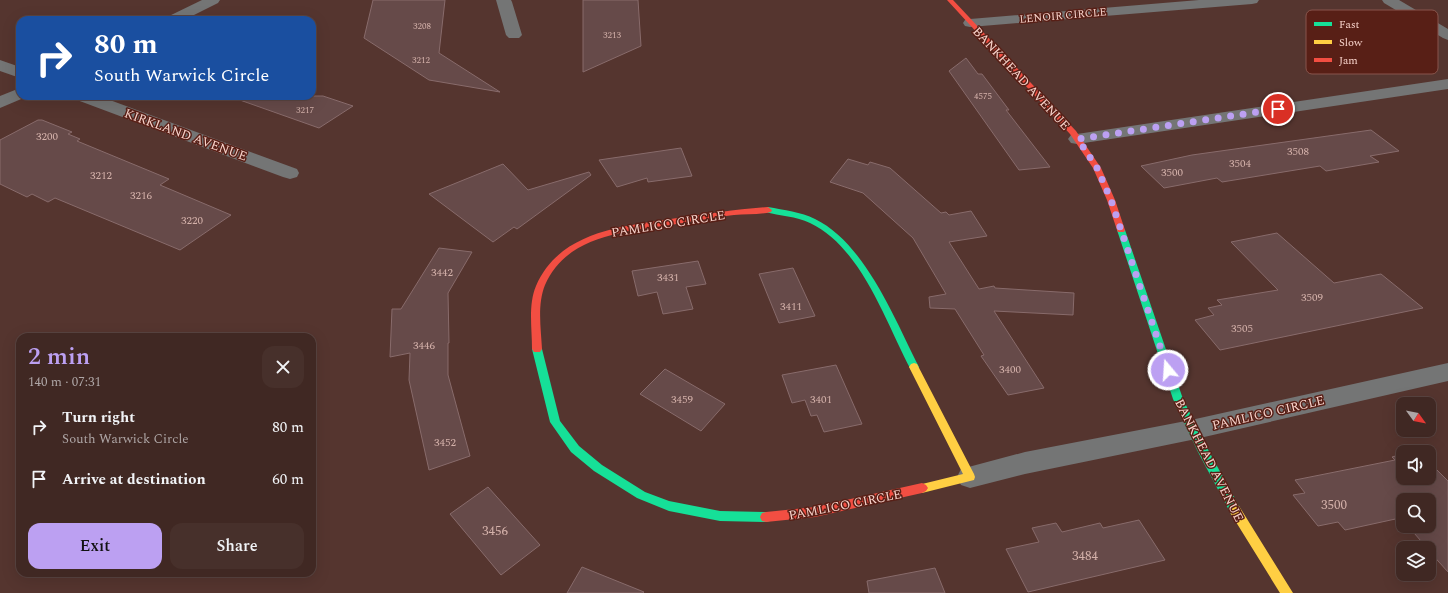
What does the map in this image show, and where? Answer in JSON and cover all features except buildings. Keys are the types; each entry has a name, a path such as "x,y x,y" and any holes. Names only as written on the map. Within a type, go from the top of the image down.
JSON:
{"street":[{"path":"180,16 213,0"},
{"path":"503,0 505,2 514,35"},
{"name":"BANKHEAD AVENUE","path":"950,0 1078,139 1097,168 1111,200 1178,399 1191,430 1243,526 1287,593"},
{"path":"1106,0 1118,10"},
{"name":"LENOIR CIRCLE","path":"970,23 1252,0"},
{"path":"1389,0 1406,10"},
{"path":"1438,29 1448,35"},
{"path":"0,65 16,71"},
{"path":"1078,139 1448,84"},
{"path":"0,103 16,95"},
{"name":"KIRKLAND AVENUE","path":"94,100 290,173"},
{"name":"PAMLICO CIRCLE","path":"970,477 864,270 845,244 828,228 809,218 776,211 742,211 610,231 587,240 567,252 548,271 538,290 538,354 555,422 576,449 598,468 641,495 669,506 720,516 774,517 815,512 970,477 1025,463 1191,430 1448,372"}],"traffic: fast":[{"path":"768,210 790,214 813,221 830,232 846,247 860,265 884,306 914,367"},
{"path":"1121,230 1178,399 1202,449 1235,510"},
{"path":"537,349 555,422 575,449 598,468 641,495 669,506 720,516 766,517"}],"traffic: slow":[{"path":"914,367 970,477 922,488"},
{"path":"1235,510 1287,593"}],"traffic: jam":[{"path":"950,0 1073,133 1097,168 1111,200 1121,230"},
{"path":"537,349 536,308 541,285 551,267 565,253 581,243 599,235 638,226 745,211 768,210"},
{"path":"766,517 815,512 922,488"}],"route":[{"path":"1168,370 1111,200 1097,168 1078,139 1278,109"}]}
